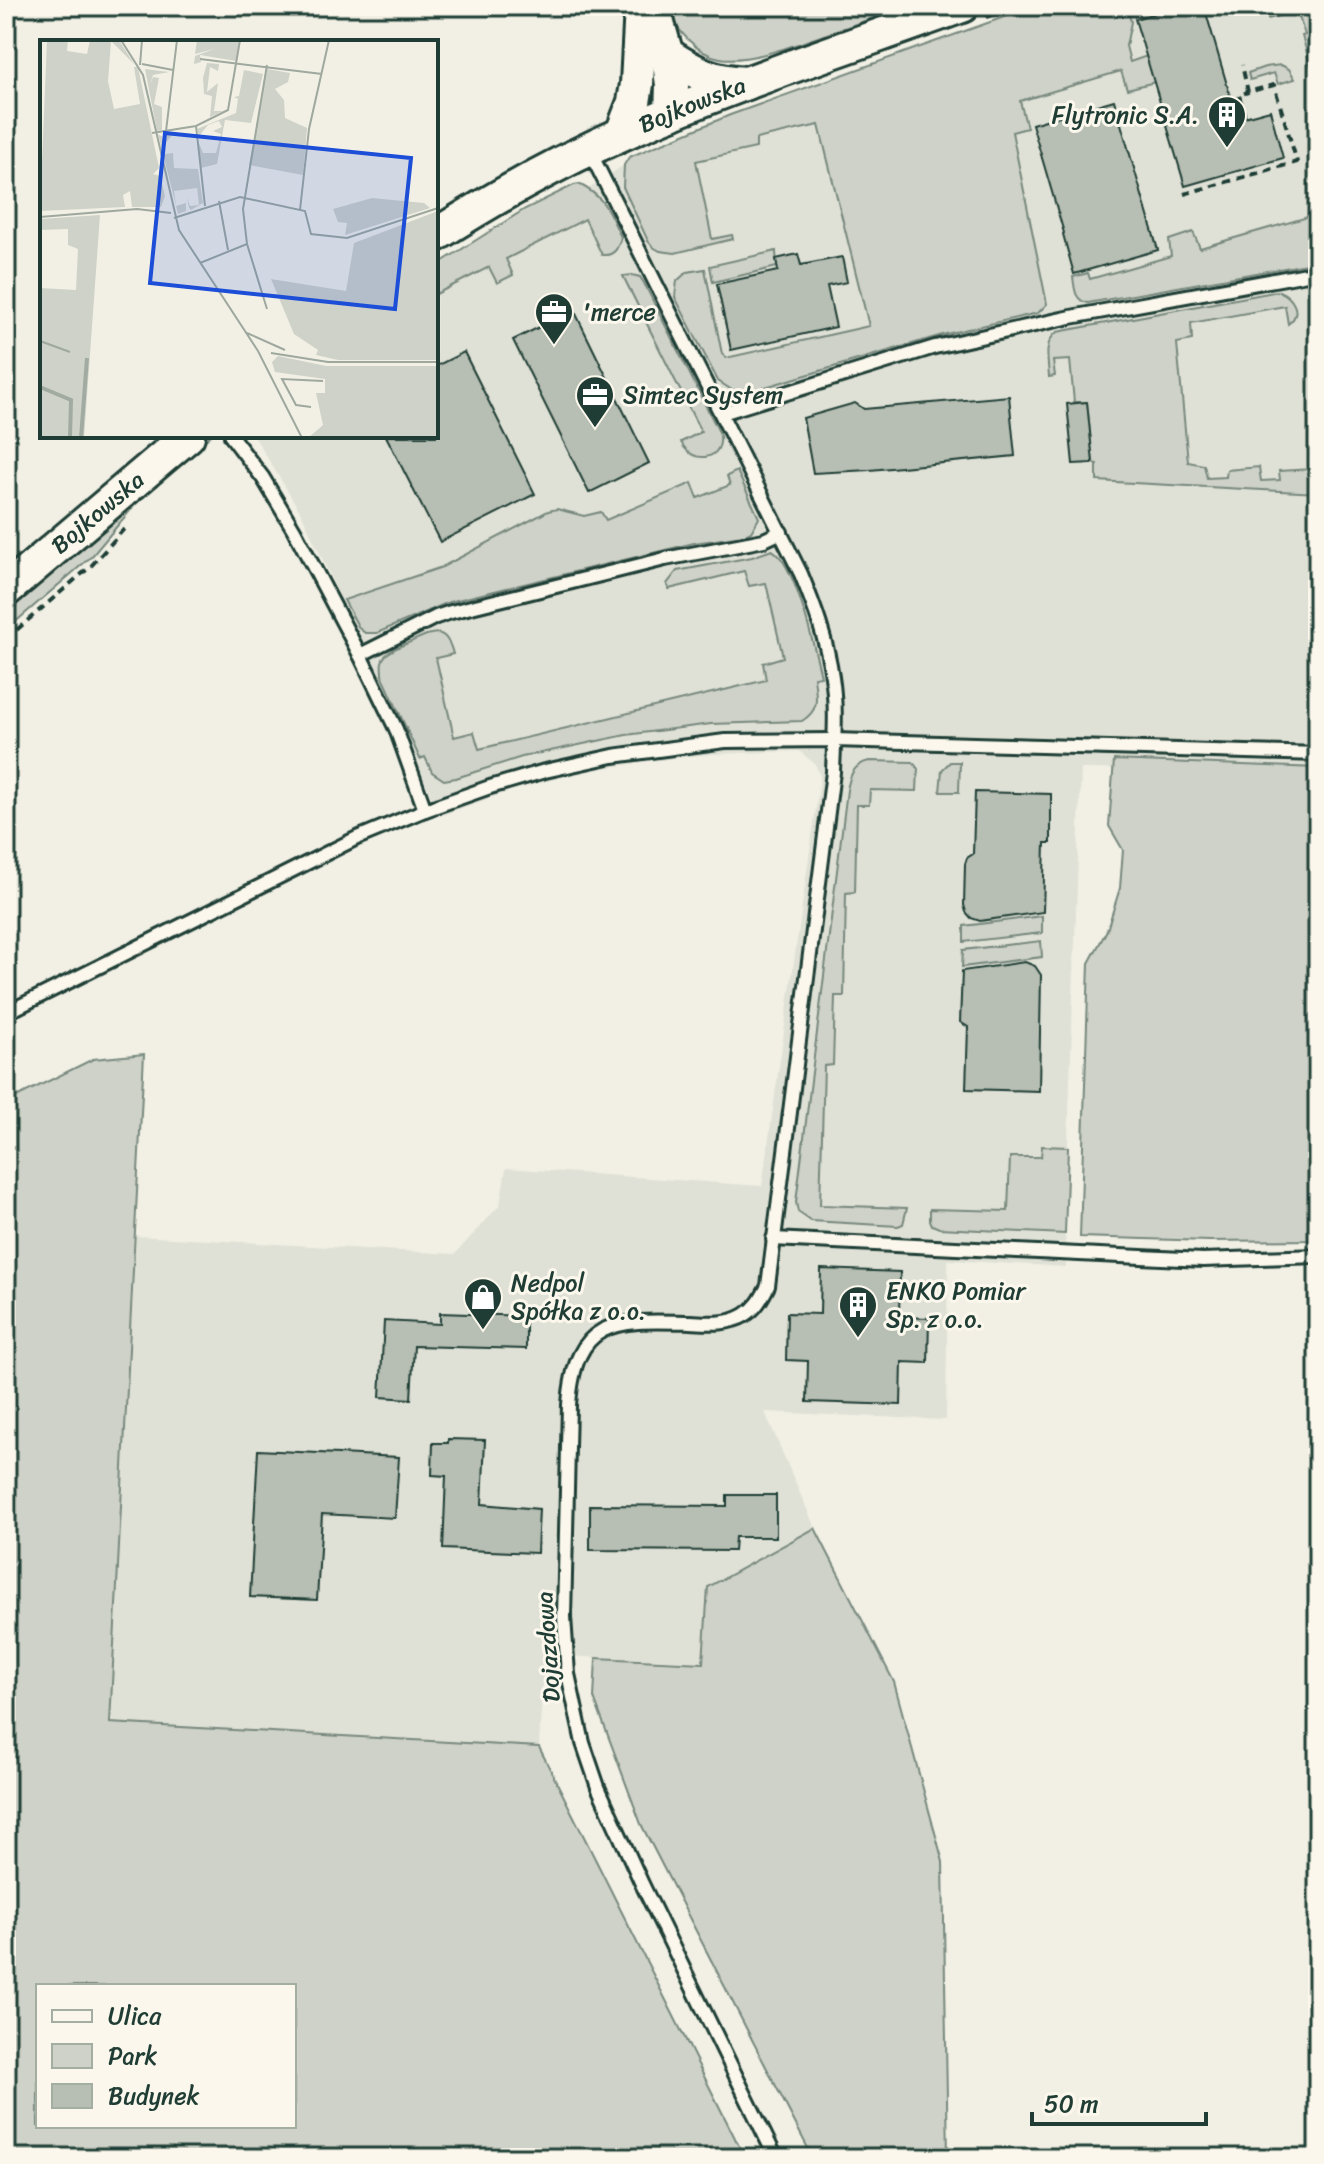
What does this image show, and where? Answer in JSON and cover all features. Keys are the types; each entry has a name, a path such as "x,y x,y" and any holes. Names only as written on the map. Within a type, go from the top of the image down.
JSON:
{"street":[{"path":"622,133 653,58 641,6"},
{"path":"653,6 651,92 660,106 671,113"},
{"name":"Bojkowska","path":"438,234 512,189 622,133 962,6"},
{"path":"653,58 725,82 750,83"},
{"name":"Bojkowska","path":"6,590 186,438"}],"lane":[{"name":"Dojazdowa","path":"589,150 801,574 817,611 832,678 833,772 768,1286 748,1314 732,1321 641,1321 604,1329 587,1341 577,1358 570,1381 569,1405 564,1617 568,1674 583,1743 598,1787 649,1897 776,2158"},
{"path":"722,413 935,347 1071,317 1318,272"},
{"path":"233,438 263,478 294,530 360,655 396,729 425,810"},
{"path":"360,655 451,612 665,559 764,540 781,532"},
{"path":"6,1013 357,838 490,787 613,756 725,741 834,740 1318,754"},
{"path":"773,1239 1203,1260 1318,1256"}],"path":[{"path":"1242,65 1248,92"},
{"path":"1184,194 1297,162 1274,85 1239,95 1245,117"},
{"path":"6,639 91,566 129,523"}],"shaded area":[{"path":"1076,6 1318,6 1318,774 1081,769 1066,1267 948,1260 946,1420 765,1412 815,1528 708,1586 703,1663 544,1655 539,1747 110,1724 136,1236 455,1254 500,1205 506,1168 762,1186 818,794 820,776 815,764 799,751 712,754 649,761 592,770 518,788 439,816 301,513 255,438 438,438 438,292 634,158"}],"green space":[{"path":"662,6 908,6 785,48 732,59 711,55 694,45"},
{"path":"1035,6 1158,6 1129,14 1131,22 1126,46 1130,62 1147,56 1155,82 1127,89 1121,71 1020,101 1027,128 1012,132 1047,304 1038,313 946,334 745,393 732,390 718,381 675,297 677,281 687,272 705,269 722,354 726,358 869,326 819,125 756,139 756,148 696,161 712,239 732,235 733,239 675,253 660,251 648,241 623,187 624,165 629,157 730,115"},
{"path":"1265,6 1318,6 1318,76 1314,77 1297,11 1268,19"},
{"path":"1281,65 1289,69 1295,79 1278,84 1274,73 1250,80 1248,73"},
{"path":"574,185 588,189 605,206 621,237 613,253 602,255 585,219 506,259 513,275 497,283 489,267 438,293 438,265 525,209"},
{"path":"1318,214 1318,262 1088,303 1076,293 1073,277 1088,273 1090,279 1171,256 1169,240 1193,232 1200,248"},
{"path":"776,251 777,267 713,282 710,266"},
{"path":"623,276 640,277 644,283 719,432 720,441 714,454 693,455 681,442 701,432"},
{"path":"1279,291 1294,306 1295,315 1288,324 1285,306 1191,323 1192,340 1177,343 1188,462 1204,465 1207,478 1226,477 1227,470 1259,467 1261,481 1280,480 1279,471 1312,469 1318,493 1097,481 1087,402 1074,402 1070,360 1053,361 1055,376 1049,377 1047,352 1053,336 1057,332"},
{"path":"203,438 208,438 139,500 92,556 6,630 6,613 48,577 46,572 94,538 113,513"},
{"path":"737,471 759,518 751,532 743,536 694,543 449,602 377,633 365,633 359,628 344,600 442,567 548,511 557,509 584,516 601,512 606,520 692,483 698,498 730,485 727,476"},
{"path":"772,550 789,571 796,588 821,676 814,677 815,707 802,721 711,724 626,735 522,757 444,780 432,772 425,757 420,759 382,675 382,660 390,652 424,636 441,634 450,644 453,654 436,658 454,737 474,732 479,749 766,680 763,663 783,657 766,583 749,586 744,571 669,589 667,584 677,571 752,557"},
{"path":"1114,760 1318,768 1318,1240 1080,1237 1089,963 1107,930 1120,888 1123,850 1109,826"},
{"path":"869,761 913,762 918,769 917,791 870,790 869,805 857,805 855,892 846,893 844,996 835,996 833,1065 824,1066 820,1205 907,1208 903,1224 898,1226 811,1221 798,1212 796,1202 847,790 853,771"},
{"path":"950,762 960,762 959,792 940,792 942,770"},
{"path":"1042,916 1042,933 964,942 964,926"},
{"path":"1041,941 1042,957 962,967 963,950"},
{"path":"144,1054 110,1723 539,1747 745,2158 6,2158 6,1102 93,1059"},
{"path":"1042,1146 1068,1147 1065,1234 939,1228 932,1225 930,1209 1008,1211 1010,1157 1041,1157"},
{"path":"815,1528 894,1682 943,1862 948,2158 813,2158 641,1824 594,1698 596,1658 703,1663 708,1587"}],"building":[{"path":"1179,6 1204,6 1237,119 1270,110 1283,158 1185,186 1135,19"},
{"path":"1114,100 1158,250 1074,274 1032,124"},
{"path":"798,254 801,265 842,257 847,282 827,286 836,327 731,350 717,284 778,271 776,259"},
{"name":"Simtec System","path":"574,310 649,463 589,493 513,340"},
{"path":"464,352 535,494 440,542 387,438 438,438 438,365"},
{"path":"1009,396 1015,456 813,473 803,418 855,403 864,409"},
{"path":"1087,402 1093,463 1073,464 1067,404"},
{"path":"975,792 1051,794 1051,843 1045,843 1043,912 980,921 966,912 965,864 973,854"},
{"path":"1025,962 1035,966 1041,975 1039,1091 966,1089 968,1027 960,1022 962,971"},
{"name":"ENKO Pomiar Sp. z o.o.","path":"821,1269 900,1272 899,1317 929,1318 928,1363 902,1362 901,1405 807,1402 808,1361 786,1360 787,1313 820,1314"},
{"path":"440,1313 526,1316 526,1349 414,1346 411,1399 380,1397 384,1321 440,1324"},
{"path":"448,1439 485,1440 482,1504 539,1509 537,1553 443,1549 446,1476 432,1475 433,1443 448,1443"},
{"path":"258,1450 399,1457 395,1518 322,1514 317,1600 250,1597"},
{"path":"727,1495 776,1495 776,1537 735,1537 734,1551 590,1550 590,1505 727,1506"}],"place":[{"name":"Flytronic S.A.","path":"1227,149"},
{"name":"'merce","path":"554,346"},
{"name":"Simtec System","path":"595,429"},
{"name":"Nedpol Spółka z o.o.","path":"483,1331"},
{"name":"ENKO Pomiar Sp. z o.o.","path":"858,1339"}]}
